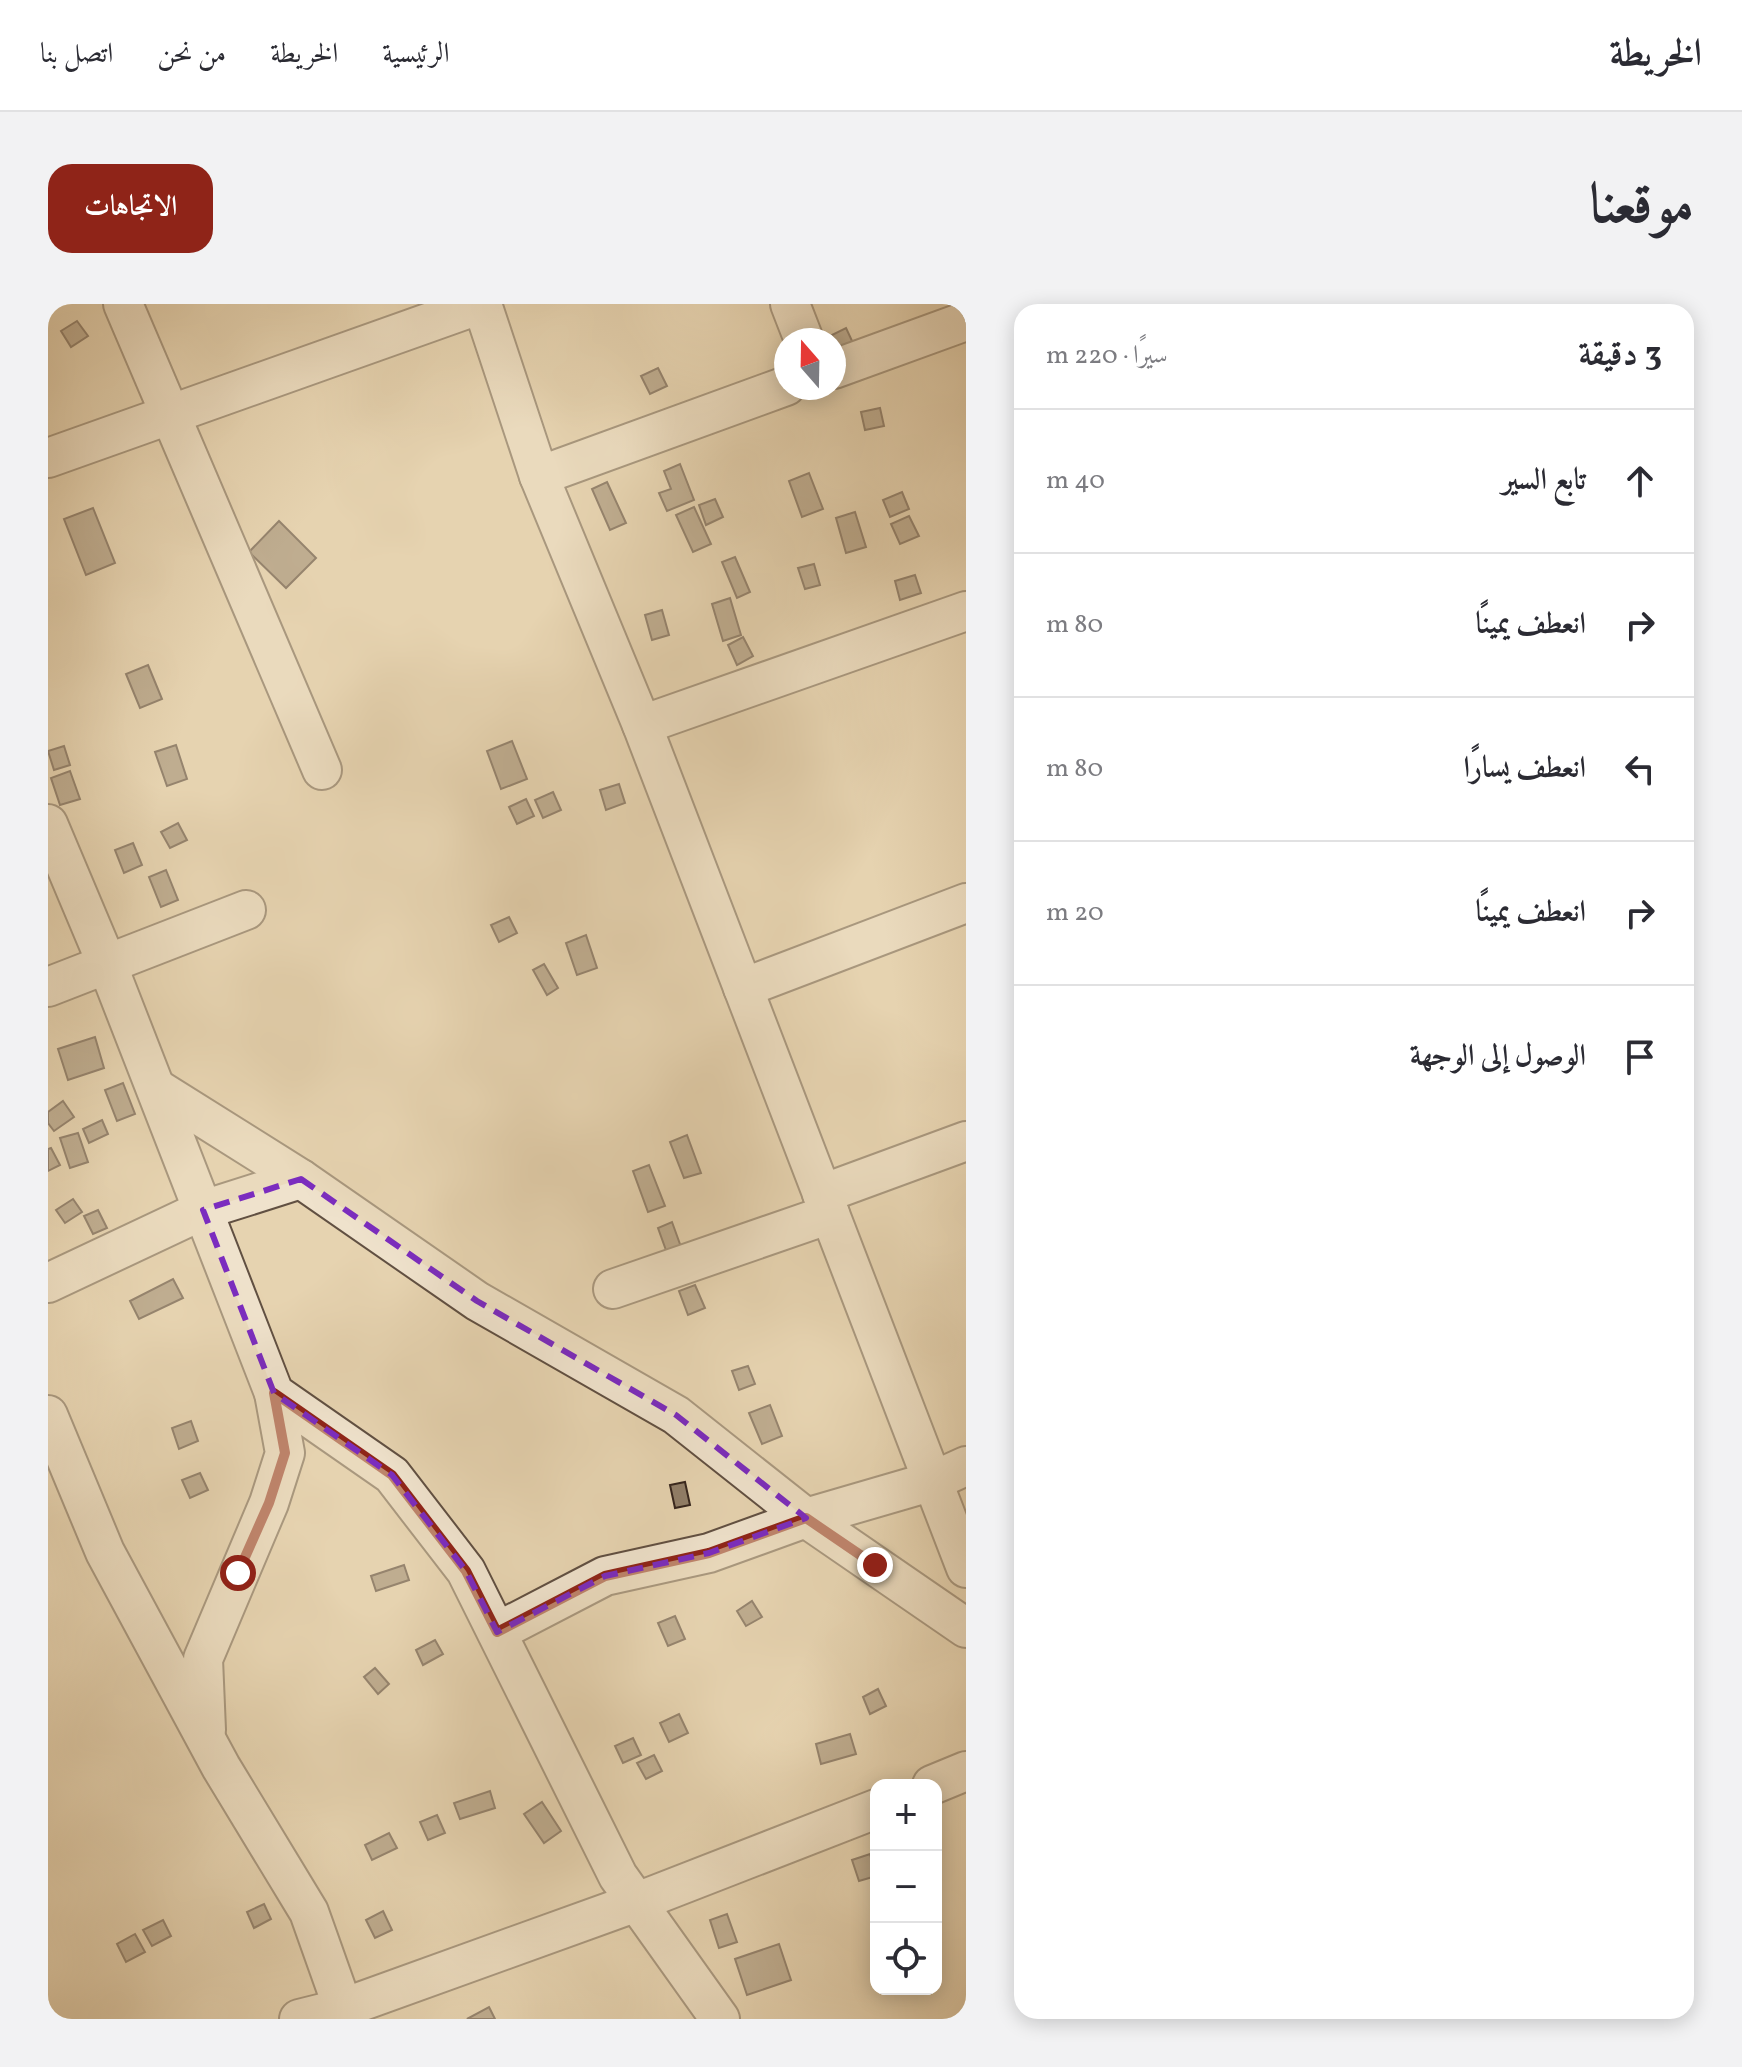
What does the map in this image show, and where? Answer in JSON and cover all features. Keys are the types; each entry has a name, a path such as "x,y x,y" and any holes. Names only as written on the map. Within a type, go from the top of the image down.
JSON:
{"street":[{"path":"123,304 322,770"},
{"path":"48,458 482,304 539,476 642,725 826,1204 949,1474 966,1568"},
{"path":"790,304 799,328"},
{"path":"846,365 966,321"},
{"path":"539,476 774,390"},
{"path":"642,725 966,611"},
{"path":"48,824 107,964 274,1393 285,1453 269,1503 203,1659 207,1741"},
{"path":"743,988 966,903"},
{"path":"48,987 246,910"},
{"path":"156,1088 301,1179 477,1301 676,1415 806,1518 966,1628"},
{"path":"613,1289 826,1204 966,1141"},
{"path":"48,1283 203,1210 301,1179"},
{"path":"274,1393 392,1475 466,1571 618,1876 720,2019"},
{"path":"48,1415 105,1552 207,1741 309,1912 345,2014"},
{"path":"497,1632 605,1576 709,1553 806,1518 949,1474"},
{"path":"942,1781 966,1771"},
{"path":"299,2019 345,2014 870,1811"}],"highlighted area":[{"path":"301,1179 477,1301 676,1415 806,1518 709,1553 605,1576 497,1632 466,1571 392,1475 274,1393 203,1210"}],"building":[{"path":"77,321 88,336 71,347 61,331"},
{"path":"846,328 853,343 846,346"},
{"path":"658,368 667,386 650,394 641,376"},
{"path":"880,408 884,426 865,430 861,412"},
{"path":"680,464 694,500 667,511 659,493 671,489 664,471"},
{"path":"809,473 823,509 802,517 789,481"},
{"path":"607,482 626,523 610,530 592,489"},
{"path":"902,492 909,509 890,517 883,500"},
{"path":"715,499 723,517 706,525 699,505"},
{"path":"694,507 711,544 693,552 676,515"},
{"path":"93,508 115,563 86,575 64,519"},
{"path":"855,512 866,547 846,553 836,518"},
{"path":"909,516 919,536 900,544 891,524"},
{"path":"279,521 316,558 286,588 249,552"},
{"path":"735,557 750,592 737,598 722,562"},
{"path":"814,564 820,585 805,589 798,568"},
{"path":"915,575 921,593 900,600 895,581"},
{"path":"730,598 741,635 723,641 712,604"},
{"path":"662,610 669,635 652,640 645,615"},
{"path":"743,637 753,656 737,665 728,645"},
{"path":"148,665 162,699 140,708 126,674"},
{"path":"512,741 527,779 501,789 487,751"},
{"path":"176,745 187,779 167,786 155,752"},
{"path":"64,746 70,765 54,770 48,751"},
{"path":"70,771 80,799 60,805 51,778"},
{"path":"619,784 625,803 606,810 600,790"},
{"path":"553,792 561,810 543,818 535,800"},
{"path":"526,799 534,816 517,824 509,807"},
{"path":"178,823 187,840 170,848 161,832"},
{"path":"133,843 142,865 124,873 115,850"},
{"path":"166,870 178,900 161,907 149,877"},
{"path":"509,917 517,933 499,942 491,925"},
{"path":"586,935 597,968 577,975 566,943"},
{"path":"544,964 558,988 547,995 533,970"},
{"path":"95,1037 104,1068 68,1080 58,1049"},
{"path":"123,1083 135,1114 117,1121 105,1090"},
{"path":"63,1101 74,1117 54,1131 48,1123 48,1112"},
{"path":"102,1120 108,1134 89,1143 83,1129"},
{"path":"78,1133 88,1162 70,1168 60,1138"},
{"path":"687,1135 701,1173 684,1178 670,1142"},
{"path":"51,1148 60,1165 48,1171 48,1149"},
{"path":"649,1165 665,1206 648,1212 633,1171"},
{"path":"73,1199 82,1212 65,1223 56,1210"},
{"path":"98,1210 107,1228 93,1234 84,1216"},
{"path":"672,1222 681,1247 667,1253 658,1228"},
{"path":"173,1279 183,1298 139,1319 130,1301"},
{"path":"695,1285 705,1308 688,1315 679,1291"},
{"path":"748,1366 755,1384 739,1390 732,1371"},
{"path":"770,1405 782,1436 762,1444 749,1413"},
{"path":"191,1421 198,1441 179,1449 172,1428"},
{"path":"200,1473 208,1490 190,1498 182,1480"},
{"path":"685,1482 690,1505 675,1508 670,1485"},
{"path":"404,1565 409,1580 376,1591 371,1576"},
{"path":"752,1601 762,1617 746,1626 737,1611"},
{"path":"675,1616 685,1639 668,1646 658,1623"},
{"path":"435,1640 443,1654 423,1665 416,1650"},
{"path":"375,1668 389,1684 378,1694 364,1677"},
{"path":"878,1689 886,1706 870,1714 863,1697"},
{"path":"679,1714 688,1733 669,1742 660,1723"},
{"path":"850,1734 856,1754 821,1764 816,1744"},
{"path":"633,1738 641,1755 623,1763 615,1746"},
{"path":"654,1755 662,1771 646,1779 637,1763"},
{"path":"490,1791 495,1808 460,1819 454,1803"},
{"path":"542,1802 561,1831 544,1843 524,1814"},
{"path":"437,1815 445,1833 428,1840 420,1822"},
{"path":"389,1833 397,1848 372,1860 365,1845"},
{"path":"870,1854 870,1878 859,1881 852,1860"},
{"path":"264,1904 271,1919 254,1928 247,1912"},
{"path":"383,1911 392,1930 375,1938 366,1920"},
{"path":"727,1914 737,1942 719,1948 710,1920"},
{"path":"163,1920 171,1936 152,1946 143,1930"},
{"path":"135,1934 145,1952 126,1962 117,1944"},
{"path":"779,1944 791,1980 747,1995 735,1959"},
{"path":"489,2007 495,2019 467,2019"}],"route":[{"path":"238,1573 269,1503 285,1453 274,1393 392,1475 466,1571 497,1632 605,1576 709,1553 806,1518 875,1565"}]}
